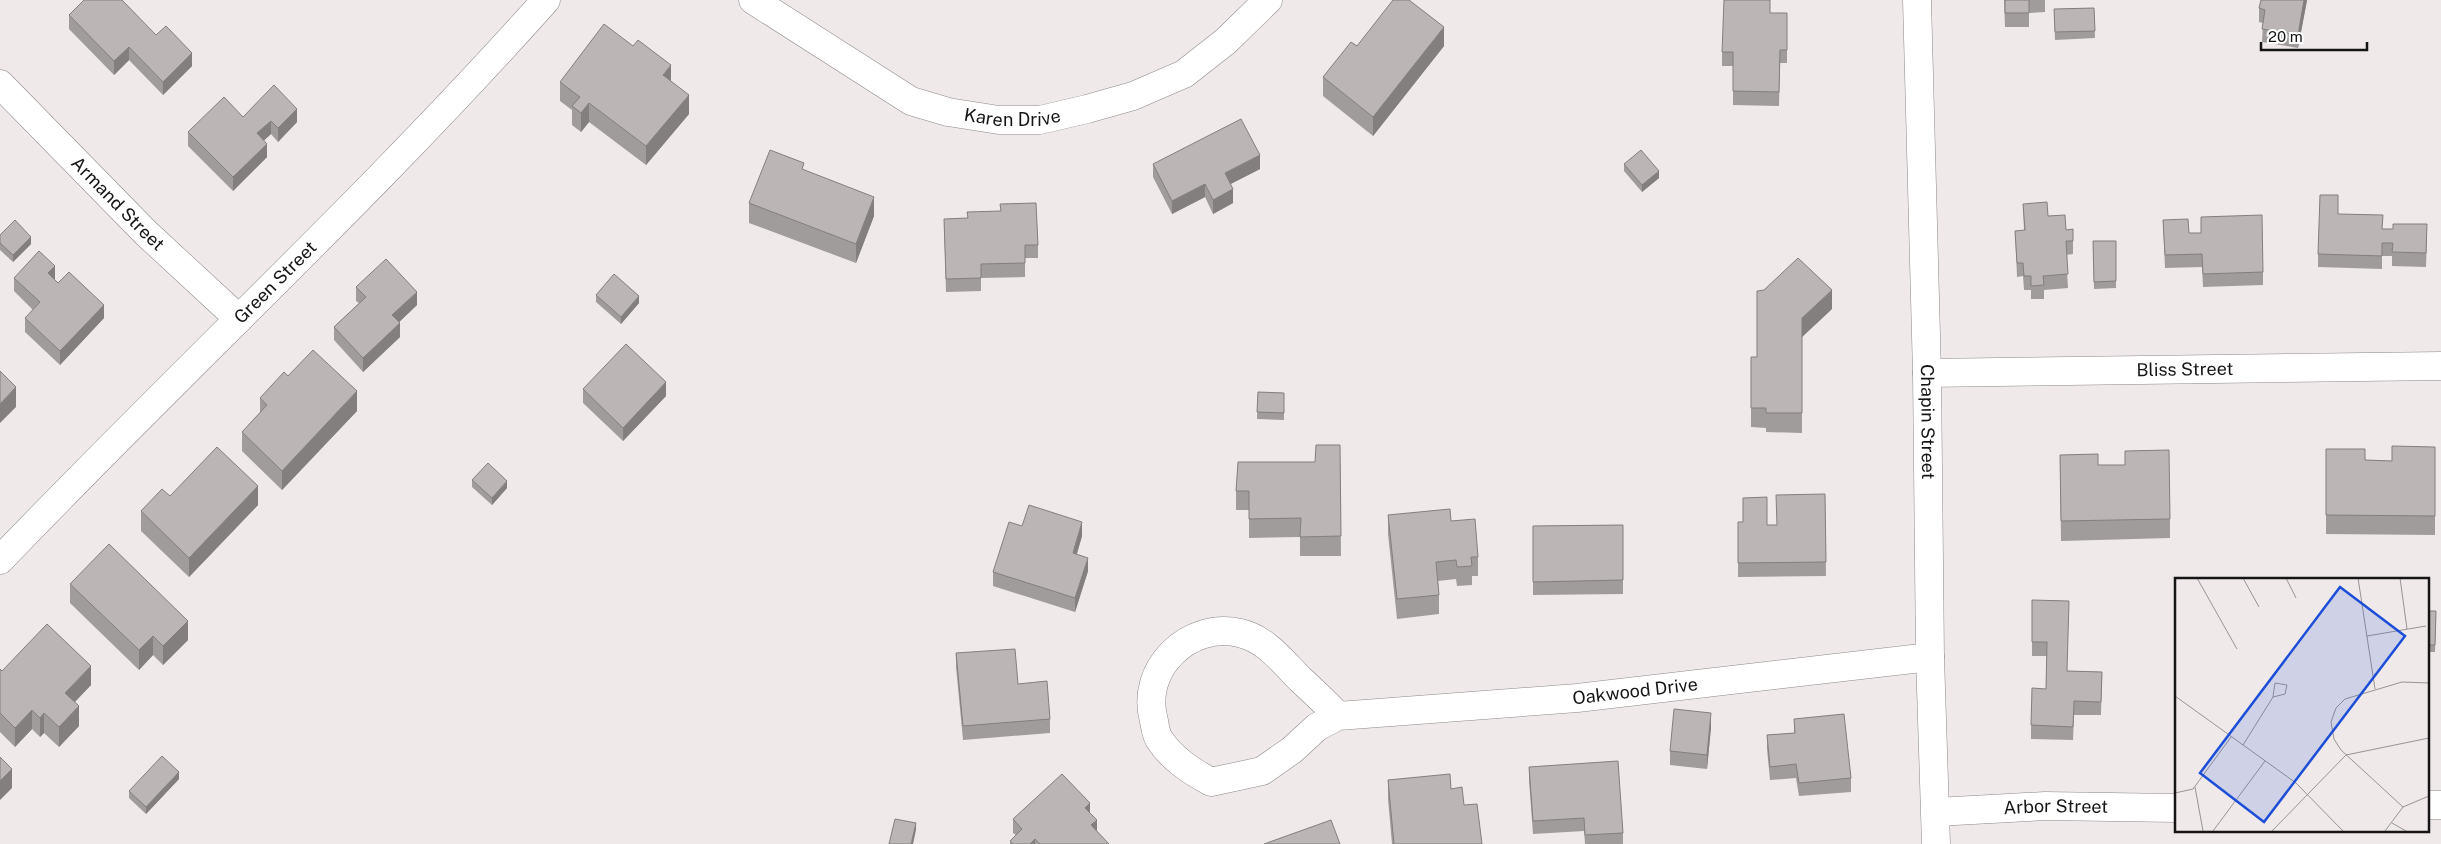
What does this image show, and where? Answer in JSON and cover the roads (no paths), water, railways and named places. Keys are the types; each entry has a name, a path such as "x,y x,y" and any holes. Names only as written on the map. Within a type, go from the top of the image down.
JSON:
{"street":[{"name":"Green Street","path":"0,560 497,55 546,0"},
{"name":"Karen Drive","path":"753,0 911,101 948,112 999,120 1040,120 1133,96 1184,74 1226,41 1268,0"},
{"name":"Chapin Street","path":"1917,0 1927,373 1930,657 1936,844"},
{"name":"Armand Street","path":"0,84 146,233 239,319"},
{"name":"Bliss Street","path":"1927,373 2441,366"},
{"name":"Oakwood Drive","path":"1338,716 1264,643 1240,633 1213,633 1187,641 1170,654 1153,678 1150,708 1158,738 1184,768 1211,782 1262,771 1292,750 1317,727 1338,716 1577,698 1930,657"},
{"path":"2428,805 2441,805"},
{"name":"Arbor Street","path":"1936,812 2045,806 2175,808"}]}
